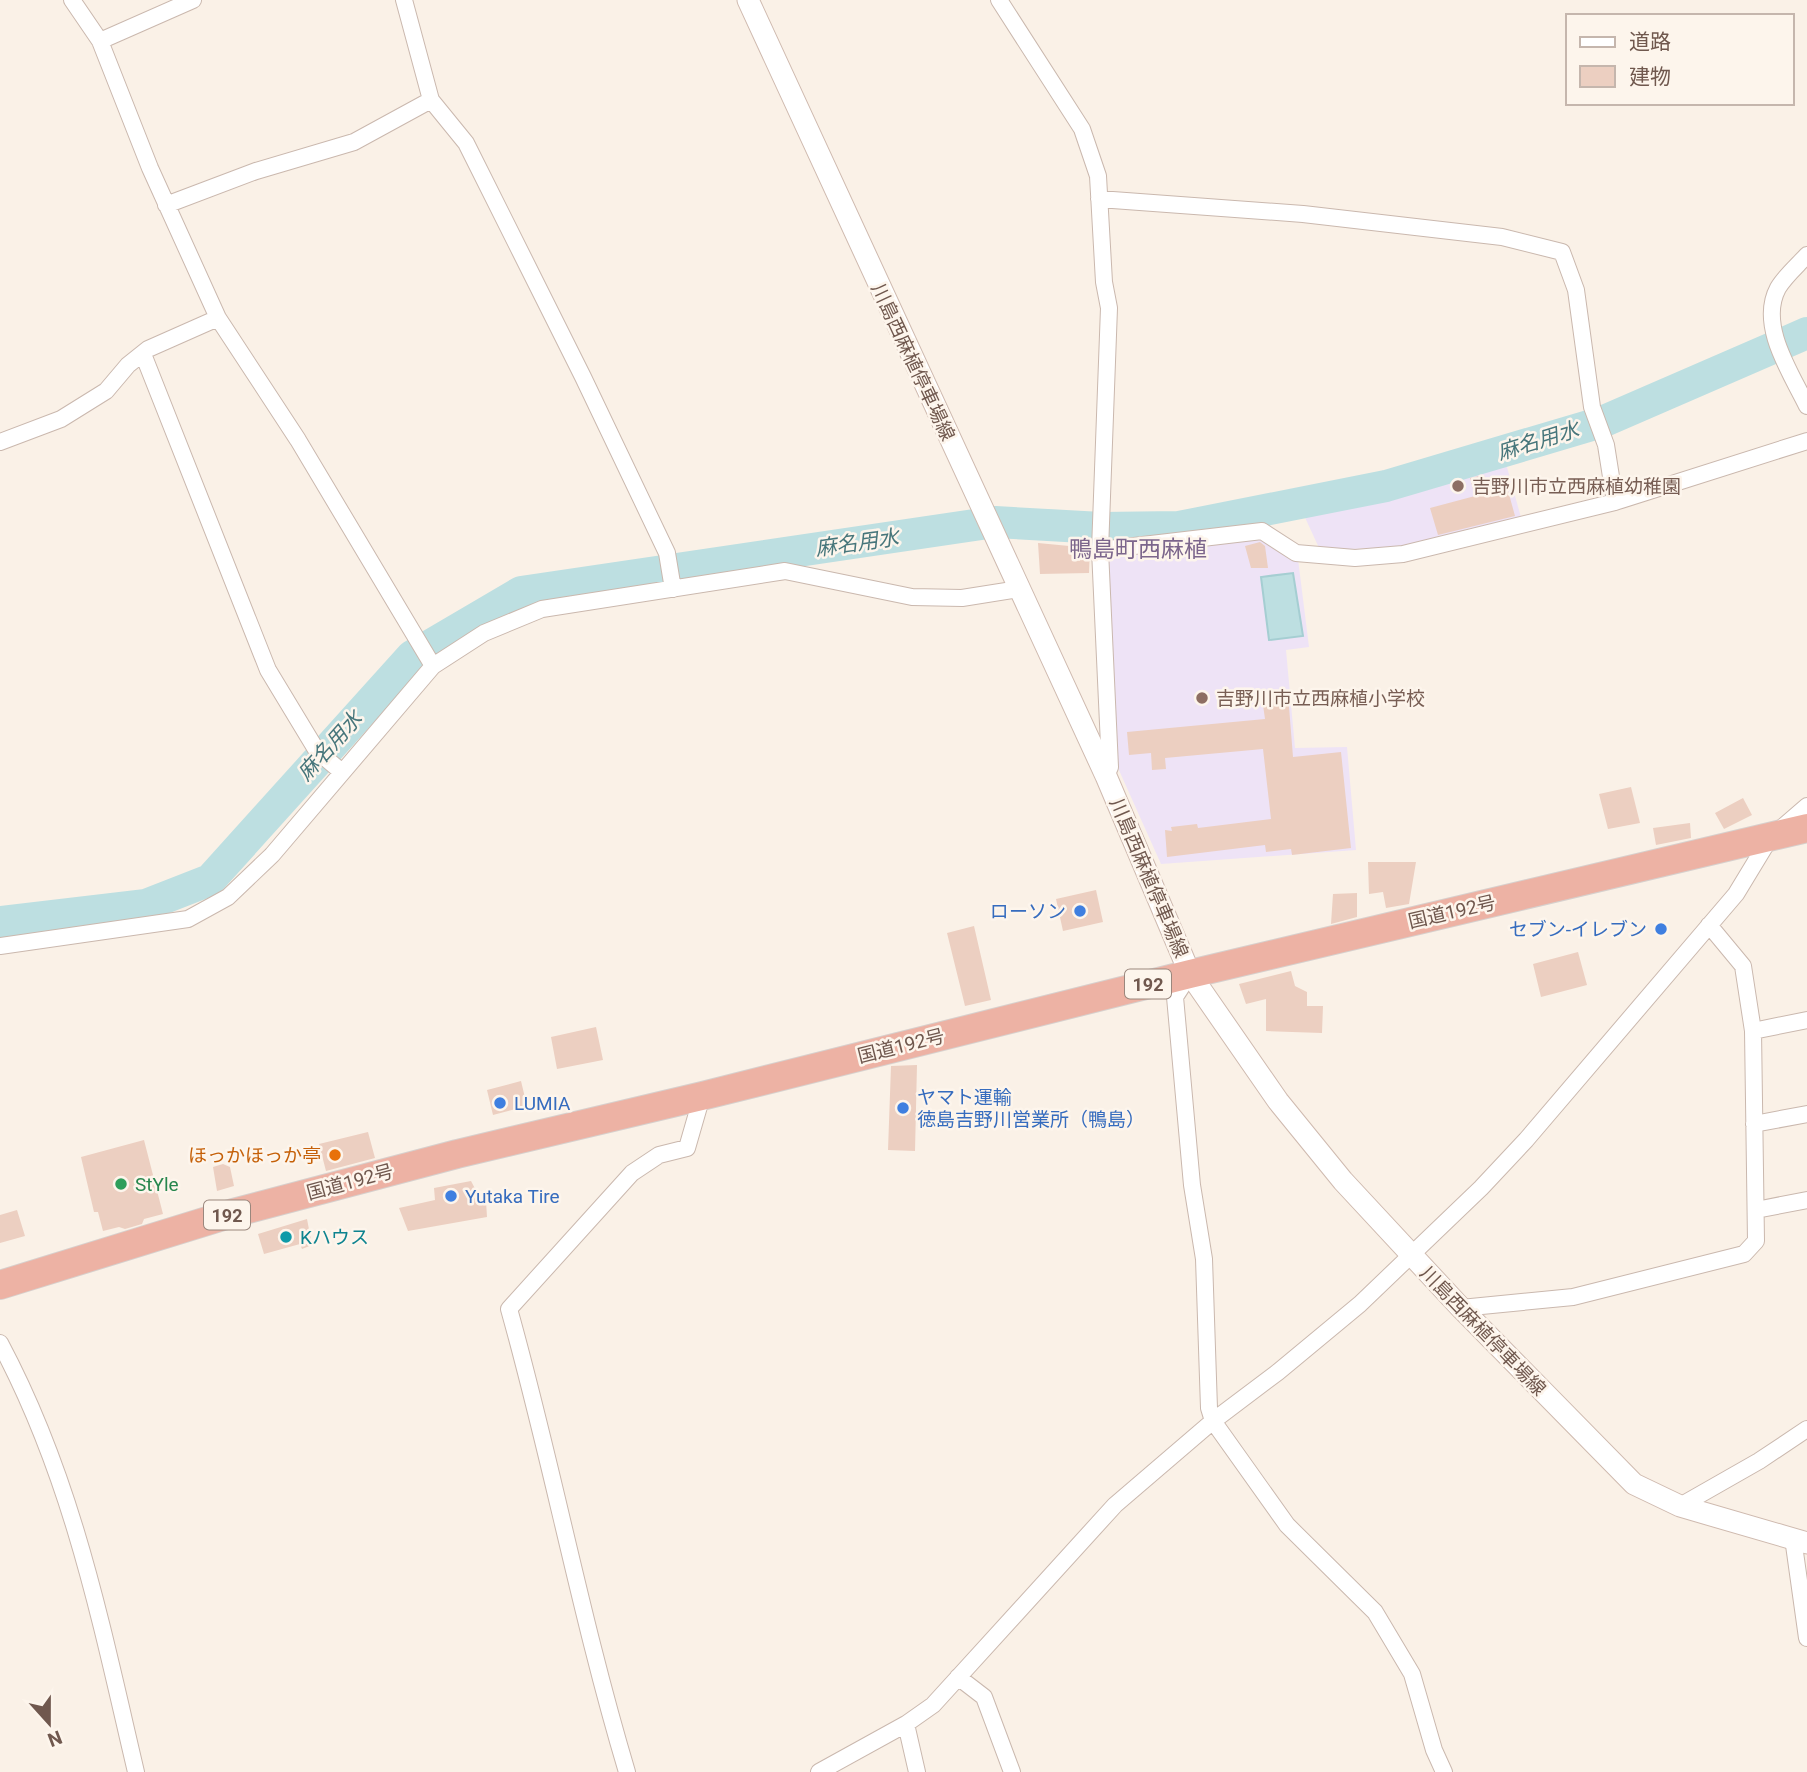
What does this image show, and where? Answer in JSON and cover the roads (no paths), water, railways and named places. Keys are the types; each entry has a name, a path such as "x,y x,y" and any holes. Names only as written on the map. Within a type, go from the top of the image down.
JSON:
{"highway":[{"name":"国道192号","path":"0,1285 233,1213 457,1154 702,1096 1190,974 1807,828"}],"main road":[{"name":"川島西麻植停車場線","path":"748,0 1106,776 1190,974 1310,1143 1411,1256 1634,1484 1680,1506 1800,1541"}],"street":[{"path":"72,0 100,41 166,205 218,318 298,440 433,666"},
{"path":"100,41 193,0"},
{"path":"404,0 430,100 466,144 667,553 673,589"},
{"path":"999,0 1082,129 1098,176 1109,308 1100,547 1109,688 1110,767 1106,776"},
{"path":"166,205 256,171 354,142 430,100"},
{"path":"1099,199 1303,214 1502,237 1562,252 1576,290 1592,407 1606,445 1615,502"},
{"path":"1807,255 1779,287 1772,304 1772,325 1807,406"},
{"path":"0,442 61,419 106,391 142,354 218,318"},
{"path":"142,354 268,670 317,751 339,770"},
{"path":"1100,547 1262,531 1296,553 1355,558 1403,554 1615,502 1807,441"},
{"path":"0,946 188,919 228,897 272,855 339,770 433,666 484,633 542,609 785,571 912,597 962,598 1019,589"},
{"path":"819,1772 906,1724 933,1705 1115,1505 1213,1421 1278,1372 1411,1256 1526,1140 1736,894 1770,838 1807,806"},
{"path":"1461,1308 1573,1297 1744,1254 1756,1241 1753,1031 1743,966 1709,926"},
{"path":"1190,974 1175,997 1192,1185 1204,1259 1209,1408 1213,1421 1287,1525 1375,1612 1412,1674 1434,1750 1444,1772"},
{"path":"1753,1031 1807,1020"},
{"path":"627,1772 605,1699 540,1420 509,1309 632,1173 659,1155 687,1148 702,1096"},
{"path":"1754,1124 1807,1114"},
{"path":"1756,1210 1807,1200"},
{"path":"0,1343 16,1373 69,1502 89,1572 135,1772"},
{"path":"1680,1506 1759,1461 1807,1429"},
{"path":"1800,1541 1807,1638"},
{"path":"958,1677 984,1697 1012,1772"},
{"path":"906,1724 917,1772"}],"water":[{"path":"1293,573 1303,636 1269,640 1261,577"}],"waterway":[{"name":"麻名用水","path":"0,922 146,905 210,880 412,656 521,592 995,522 1101,528 1179,527 1386,486 1602,422 1807,333"}],"place":[{"name":"吉野川市立西麻植幼稚園","path":"1458,486"},
{"name":"吉野川市立西麻植小学校","path":"1202,698"},
{"name":"ローソン","path":"1080,911"},
{"name":"セブン-イレブン","path":"1661,929"},
{"name":"LUMIA","path":"500,1103"},
{"name":"ヤマト運輸 徳島吉野川営業所（鴨島）","path":"903,1108"},
{"name":"ほっかほっか亭","path":"335,1155"},
{"name":"StYle","path":"121,1184"},
{"name":"Yutaka Tire","path":"451,1196"},
{"name":"Kハウス","path":"286,1237"}],"district":[{"name":"鴨島町西麻植","path":"1138,549"}]}
